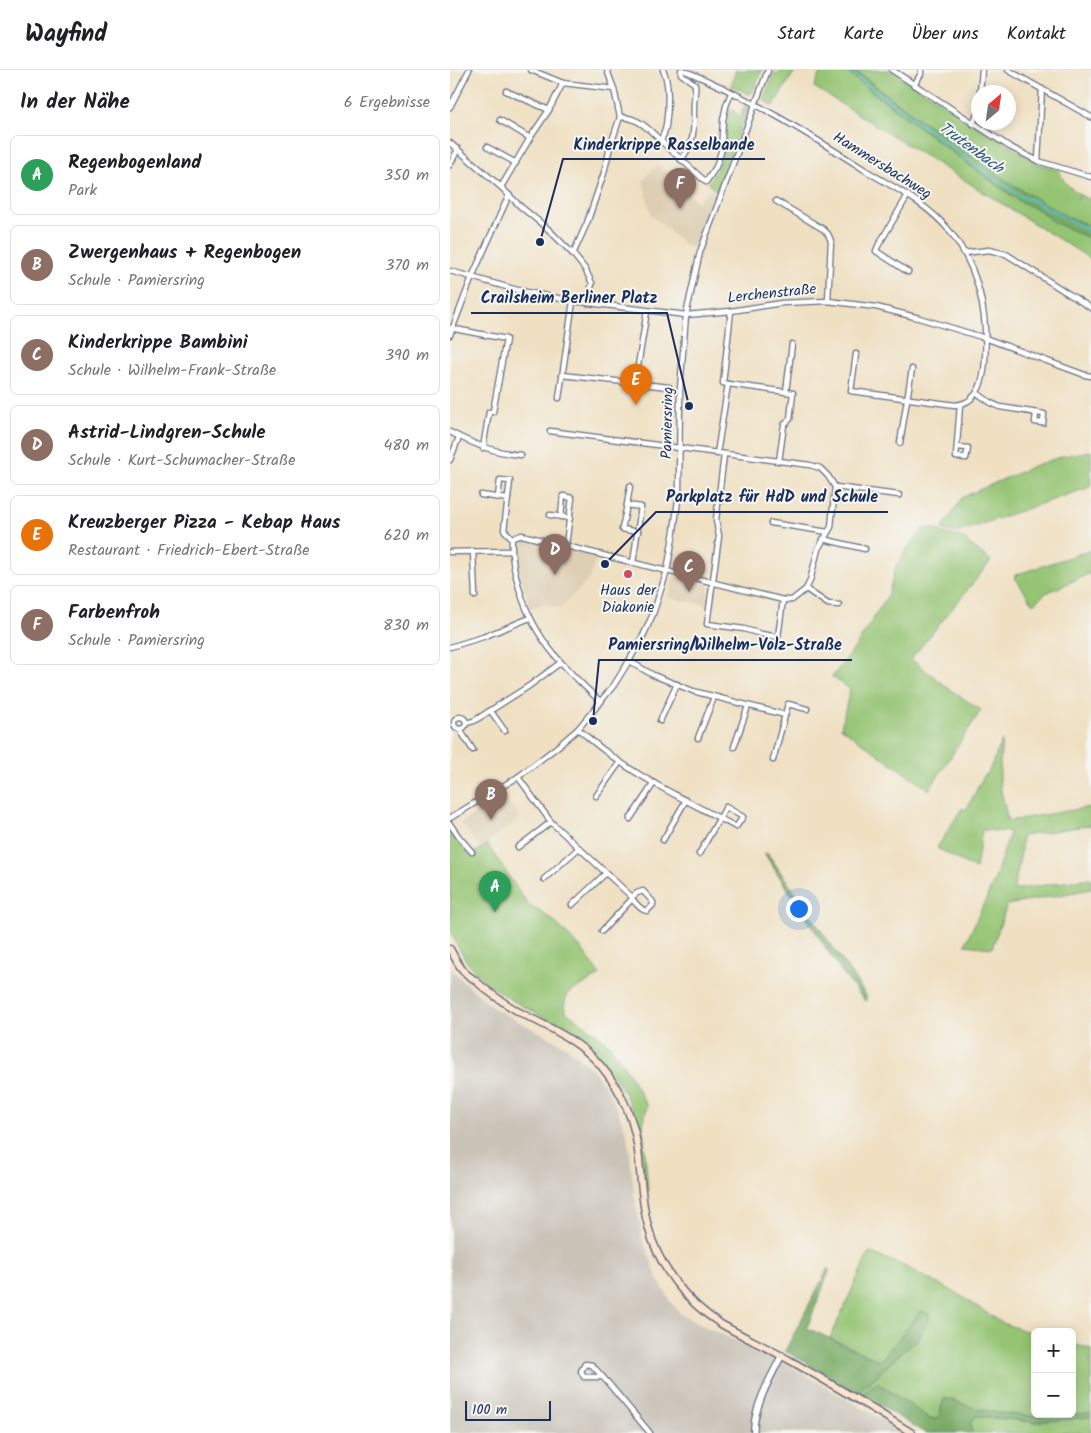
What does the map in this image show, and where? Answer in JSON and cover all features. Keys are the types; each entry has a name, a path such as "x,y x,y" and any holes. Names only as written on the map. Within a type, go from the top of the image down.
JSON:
{"main road":[{"path":"450,949 462,970 481,986 513,1008 560,1033 584,1049 614,1083 628,1111 639,1157 642,1194 648,1226 662,1262 679,1287 701,1309 720,1323 846,1392 912,1433"}],"street":[{"path":"450,107 468,70"},
{"path":"531,70 563,83 614,90"},
{"path":"573,254 587,223 604,173 620,116 607,70"},
{"path":"661,141 666,128 667,114 667,82 666,74 663,70"},
{"path":"681,160 689,148 694,134 694,96 696,89 695,84 681,74 682,70"},
{"name":"Hammersbachweg","path":"682,70 754,104 816,139 924,206 948,230 964,253 975,277 984,309 986,325 984,374 977,393"},
{"name":"Pamiersring","path":"450,818 518,777 578,729 601,702 629,661 649,622 666,571 679,492 680,389 686,315 700,252 768,70"},
{"path":"892,70 971,123"},
{"path":"914,85 921,74 921,70"},
{"path":"981,85 982,70"},
{"path":"1008,70 1015,72 1091,117"},
{"path":"501,187 549,110 563,83"},
{"path":"1038,162 1042,89"},
{"path":"506,91 549,110"},
{"path":"620,116 634,119 644,125 706,182 716,167 720,152 722,120 731,93"},
{"path":"500,120 530,138"},
{"path":"983,130 1038,162 1091,176"},
{"path":"450,143 548,229 573,254 585,268 592,283 588,303"},
{"path":"487,147 516,163"},
{"path":"450,165 458,149"},
{"path":"450,335 451,328 472,277 509,195"},
{"path":"908,195 876,251 908,272"},
{"path":"776,202 823,229 828,234 830,241 828,301"},
{"path":"964,253 989,250 1006,254 1091,308"},
{"name":"Lerchenstraße","path":"450,271 521,291 573,301 686,315 731,311 782,303 828,301 876,307 985,338 1090,376"},
{"path":"559,398 573,301"},
{"path":"635,384 647,311"},
{"path":"731,311 723,383 793,393 790,419 784,425 779,461"},
{"path":"451,328 506,339 493,412 489,412 483,448"},
{"path":"786,392 792,344"},
{"path":"856,354 851,391 960,405 970,400 977,393 1000,407 1036,413"},
{"path":"900,443 912,369"},
{"path":"562,375 669,388"},
{"path":"718,454 728,384"},
{"path":"957,447 960,405"},
{"path":"512,538 522,535 783,600 792,600 806,589 810,581 818,549 831,527 834,487 828,476 820,468 550,431"},
{"path":"450,432 483,448 504,454 520,455"},
{"path":"450,460 459,437"},
{"path":"724,454 716,520 719,536 707,624 744,629 778,637 783,600"},
{"path":"498,497 500,480 510,482 504,530 512,538 512,563 519,590 536,631 560,663 601,702"},
{"path":"630,486 622,529 638,532"},
{"path":"834,487 899,495"},
{"path":"480,495 508,499"},
{"path":"561,517 563,496 572,498 566,545"},
{"path":"627,504 641,506 634,563"},
{"path":"550,515 570,518"},
{"path":"771,524 828,532"},
{"path":"823,539 866,550"},
{"path":"450,552 511,550"},
{"path":"473,551 475,596"},
{"path":"806,589 828,604 839,605"},
{"path":"450,647 483,637 530,618"},
{"path":"629,661 654,675 714,697 785,715"},
{"path":"466,722 474,721 529,686 560,663"},
{"path":"660,721 677,684"},
{"path":"698,738 714,697"},
{"path":"773,760 788,704 807,710"},
{"path":"734,748 748,706"},
{"path":"490,710 505,731"},
{"path":"466,722 462,718 456,719 455,725 461,729 473,750"},
{"path":"461,729 466,726 466,722"},
{"path":"578,729 604,751 654,783 720,818 736,827 742,817 726,807 725,812 720,818 699,854"},
{"path":"596,796 620,762"},
{"path":"518,777 551,822 635,897 602,931"},
{"path":"630,819 654,783"},
{"path":"663,840 686,800"},
{"path":"518,847 551,822"},
{"path":"450,824 472,852"},
{"path":"544,879 579,848"},
{"path":"572,905 606,873"},
{"path":"754,1433 754,1420 757,1408 782,1356"},
{"path":"603,1377 584,1377 581,1371 585,1364 592,1364 603,1377 650,1433"}],"shaded area":[{"path":"659,165 697,202 710,189 716,195 698,246 688,247 651,215 643,181 653,168"},
{"path":"524,538 596,555 590,578 561,608 544,604 530,608 519,571 516,547 517,541"},
{"path":"674,577 709,585 707,605 668,598"},
{"path":"504,796 521,818 480,847 461,823"},
{"path":"450,969 493,1008 564,1045 592,1069 606,1087 626,1131 642,1237 658,1279 670,1301 680,1313 693,1321 792,1367 904,1433 450,1433"}],"green space":[{"path":"736,70 762,70 753,92 749,94 731,86"},
{"path":"782,70 801,70 793,74 773,106 764,100 765,94 774,73 780,73"},
{"path":"821,70 840,70 848,73 1018,200 1039,210 1052,221 1091,239 1091,259 814,87"},
{"path":"840,70 851,70 863,77 918,119 1010,183 1067,217 1091,226 1091,239 1052,221 1039,210 1018,200 848,73"},
{"path":"852,70 891,70 971,121 971,130 985,130 1037,163 1060,170 1062,178 1067,184 1080,194 1077,200 1080,195 1091,200 1091,226 1067,217 1009,185 863,76"},
{"path":"745,106 748,107 717,191 708,184 718,167 725,146 729,108 740,116"},
{"path":"1091,451 1090,487 962,531 953,533 942,529 962,498 1036,465 1063,456"},
{"path":"924,528 934,529 952,536 960,536 991,561 911,659 952,691 981,710 929,790 841,728 850,689 832,677 856,646 888,595 896,566"},
{"path":"1091,550 1091,573 1046,593 1033,604 1016,579 1015,575"},
{"path":"1002,741 1000,786 1008,821 1091,807 1091,825 1022,836 1013,890 1091,878 1091,889 1007,905 992,948 965,945 994,881 1010,832 982,830 976,869 937,848 962,808 966,810 985,774 987,775"},
{"path":"450,832 470,856 487,844 527,903 554,921 582,949 600,975 567,994 564,1006 566,1012 609,1044 630,1075 647,1106 643,1126 648,1191 646,1192 644,1185 641,1142 636,1119 622,1088 612,1074 576,1038 492,987 471,967 460,950 450,931"},
{"path":"764,853 768,854 866,995 866,1002 845,977"},
{"path":"869,1252 904,1266 958,1294 1002,1323 1031,1333 1031,1416 998,1413 944,1399 938,1419 930,1419 877,1382 862,1394 855,1393 917,1341 930,1315 921,1311 880,1361 830,1338"},
{"path":"828,1268 829,1272 807,1328 880,1361 921,1311 931,1315 917,1341 855,1393 825,1373 785,1351"},
{"path":"1076,1345 1091,1349 1091,1413 1076,1414"},
{"path":"877,1382 930,1419 938,1419 944,1399 974,1408 998,1413 1031,1416 1031,1418 1076,1418 1076,1414 1091,1413 1091,1417 1035,1422 976,1416 970,1424 972,1433 925,1433 862,1394"},
{"path":"976,1416 1035,1422 1091,1417 1091,1433 972,1433 970,1424"}],"waterway":[{"name":"Trutenbach","path":"846,70 1002,184 1022,197 1036,201 1046,209 1054,211 1091,231"}],"place":[{"name":"Farbenfroh","path":"680,209"},
{"name":"Kinderkrippe Rasselbande","path":"540,242"},
{"name":"Kreuzberger Pizza - Kebap Haus","path":"636,405"},
{"name":"Crailsheim Berliner Platz","path":"689,406"},
{"name":"Parkplatz für HdD und Schule","path":"605,564"},
{"name":"Haus der Diakonie","path":"628,574"},
{"name":"Astrid-Lindgren-Schule","path":"555,575"},
{"name":"Kinderkrippe Bambini","path":"689,592"},
{"name":"Pamiersring/Wilhelm-Volz-Straße","path":"593,721"},
{"name":"Zwergenhaus + Regenbogen","path":"491,820"},
{"name":"Regenbogenland","path":"495,912"}]}
